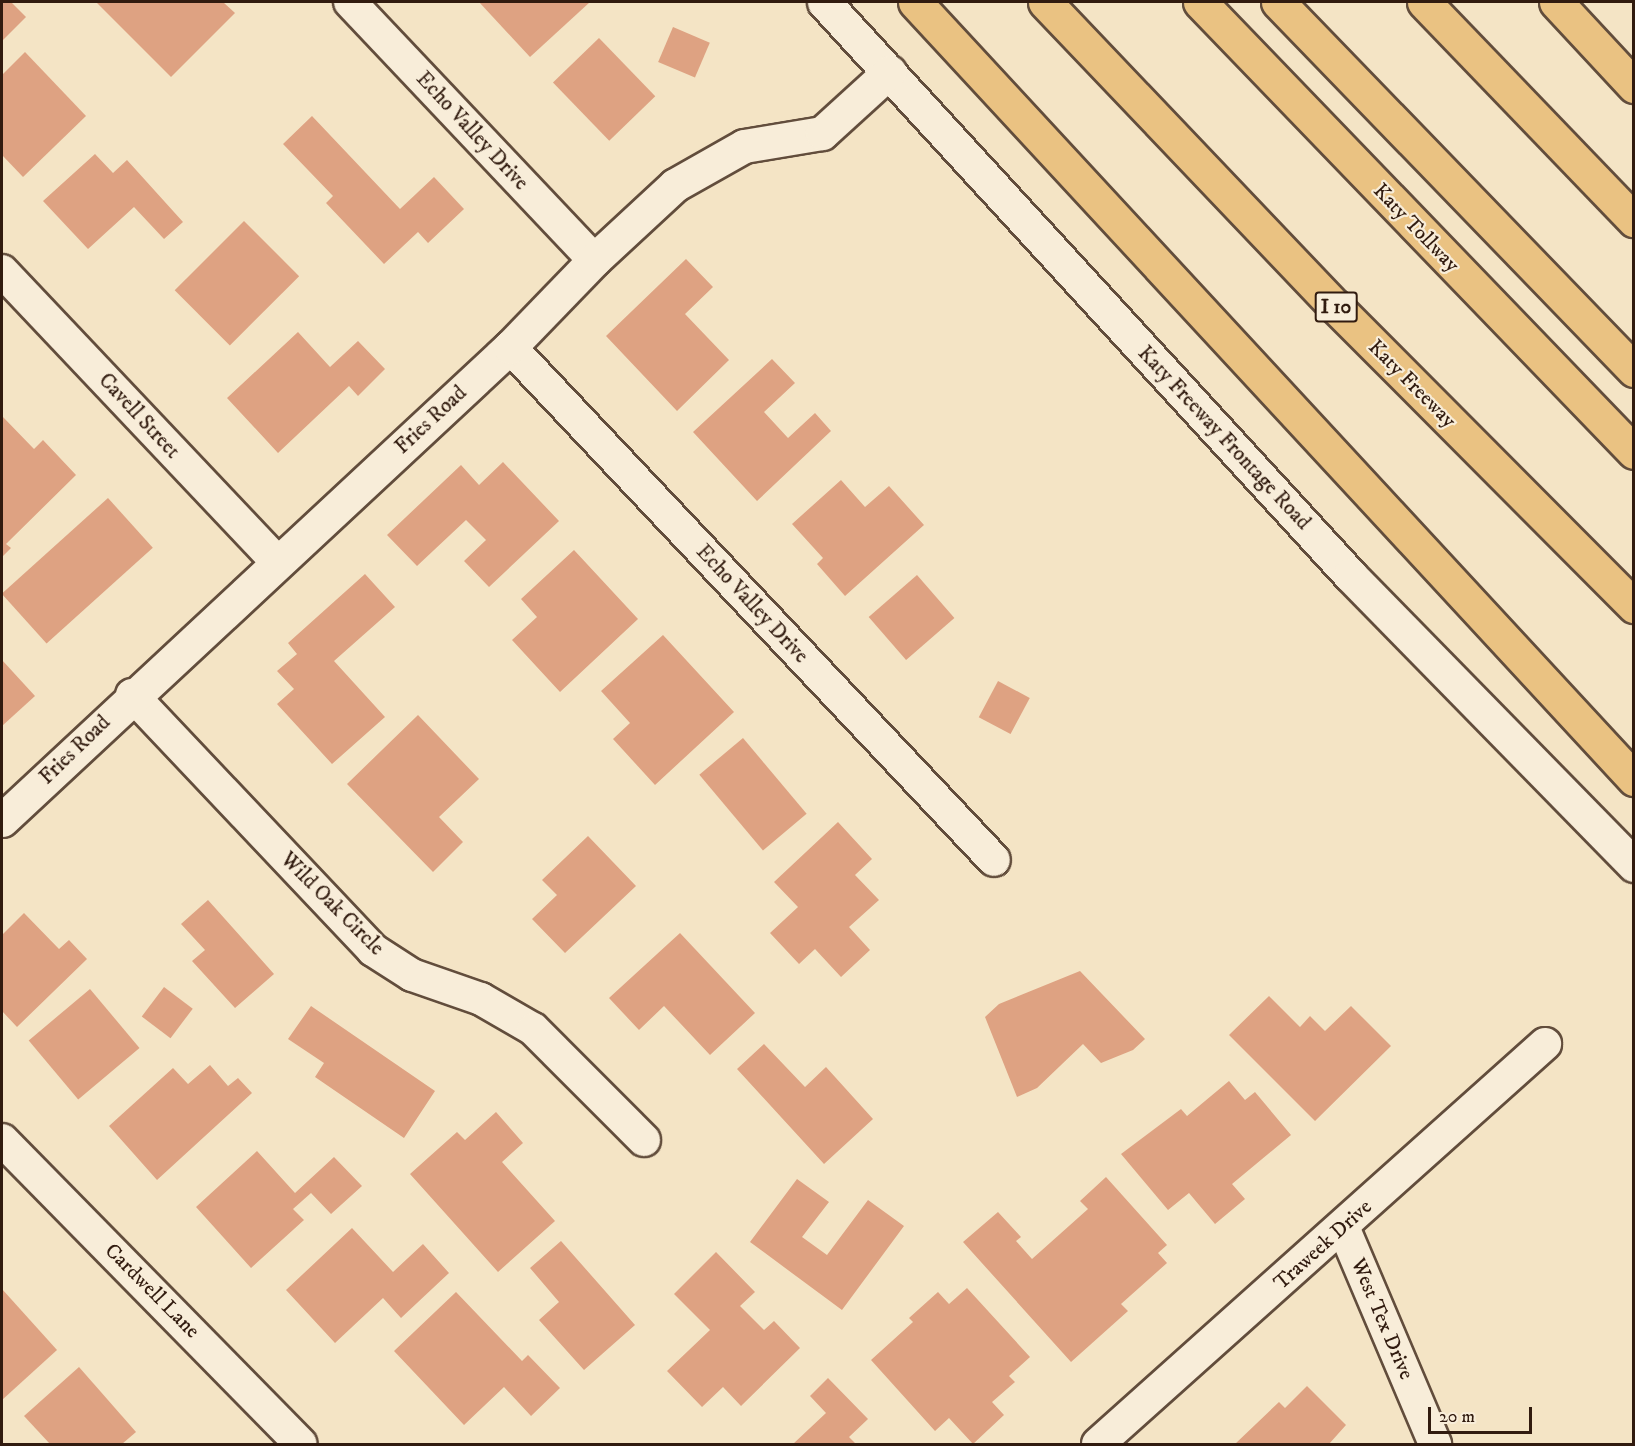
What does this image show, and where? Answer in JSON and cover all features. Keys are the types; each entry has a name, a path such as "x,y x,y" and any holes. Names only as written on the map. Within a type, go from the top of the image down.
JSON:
{"highway":[{"path":"915,2 1634,778"},
{"name":"Katy Freeway","path":"1045,2 1335,306 1634,606"},
{"name":"Katy Tollway","path":"1200,2 1634,452"},
{"path":"1278,2 1634,370"},
{"path":"1424,2 1634,220"},
{"path":"1556,2 1634,86"}],"street":[{"name":"Echo Valley Drive","path":"350,2 594,260"},
{"name":"Katy Freeway Frontage Road","path":"824,2 1350,575 1634,865"},
{"name":"Fries Road","path":"2,820 132,695 510,347 594,260 675,185 744,146 822,133 889,72"},
{"name":"Cavell Street","path":"2,271 277,562"},
{"name":"Echo Valley Drive","path":"510,347 994,860"},
{"name":"Wild Oak Circle","path":"132,695 373,950 412,975 481,999 533,1029 644,1140"},
{"name":"Traweek Drive","path":"1098,1444 1545,1044"},
{"name":"Cardwell Lane","path":"2,1140 301,1444"},
{"name":"West Tex Drive","path":"1343,1227 1435,1444"}],"building":[{"path":"2,2 11,2 26,17 2,41"},
{"path":"96,2 223,2 235,13 171,77"},
{"path":"479,2 590,2 530,57"},
{"path":"673,27 710,43 695,78 658,62"},
{"path":"599,38 655,96 609,141 553,82"},
{"path":"25,52 86,116 23,177 2,155 2,75"},
{"path":"312,116 400,209 434,177 464,209 428,243 418,232 384,264 326,203 333,196 283,144"},
{"path":"95,154 113,173 127,160 183,222 164,239 134,207 88,249 43,201"},
{"path":"244,221 299,276 230,345 175,290"},
{"path":"686,259 713,287 685,314 729,360 677,411 606,336"},
{"path":"298,332 330,367 358,341 385,369 358,396 349,386 278,453 227,398"},
{"path":"772,359 795,383 764,412 788,438 815,413 831,431 757,501 693,432"},
{"path":"2,416 34,449 43,440 76,475 6,544 11,548 2,557"},
{"path":"503,462 559,521 489,587 464,561 486,540 466,520 417,566 387,535 461,465 479,485"},
{"path":"841,480 865,507 889,486 924,525 845,596 817,564 823,558 792,524"},
{"path":"108,498 153,548 47,643 2,593"},
{"path":"574,550 638,619 560,692 512,640 537,617 521,599"},
{"path":"365,574 395,607 334,661 385,717 332,764 277,704 294,689 277,671 297,654 288,643"},
{"path":"917,575 954,618 906,660 869,617"},
{"path":"663,635 734,712 655,785 613,739 630,723 601,691"},
{"path":"2,660 35,696 2,726"},
{"path":"998,681 1030,698 1011,734 979,717"},
{"path":"418,715 479,779 439,817 463,842 433,872 347,784"},
{"path":"743,738 807,814 763,850 699,775"},
{"path":"838,822 872,859 855,875 879,900 849,927 870,950 841,977 815,949 799,964 770,933 798,907 774,882"},
{"path":"588,836 636,886 565,953 532,919 557,895 542,880"},
{"path":"208,900 274,974 235,1008 192,961 205,950 181,924"},
{"path":"24,913 59,949 69,940 87,959 17,1027 2,1011 2,935"},
{"path":"680,933 755,1013 710,1055 664,1006 639,1030 609,998"},
{"path":"1080,971 1145,1039 1133,1050 1101,1063 1083,1044 1037,1088 1017,1097 985,1017 999,1004"},
{"path":"164,987 193,1009 170,1038 142,1017"},
{"path":"90,989 139,1048 78,1099 29,1040"},
{"path":"1269,996 1300,1027 1310,1016 1325,1031 1351,1006 1391,1046 1315,1121 1229,1035"},
{"path":"311,1006 435,1091 404,1138 315,1077 324,1063 288,1039"},
{"path":"764,1044 805,1087 826,1067 873,1119 824,1164 737,1069"},
{"path":"210,1065 228,1086 238,1078 252,1093 157,1180 109,1126 173,1068 188,1084"},
{"path":"1229,1081 1245,1100 1255,1092 1291,1135 1232,1184 1245,1199 1215,1224 1189,1193 1168,1210 1121,1154 1181,1109 1187,1116"},
{"path":"496,1112 523,1143 502,1162 555,1221 498,1272 410,1174 457,1132 465,1140"},
{"path":"257,1151 295,1193 334,1157 362,1186 331,1214 311,1193 293,1209 304,1220 251,1268 196,1207"},
{"path":"1106,1177 1167,1245 1158,1253 1167,1263 1121,1304 1128,1311 1071,1362 963,1242 998,1212 1021,1237 1016,1241 1032,1259 1088,1209 1080,1201"},
{"path":"797,1179 829,1202 802,1237 827,1255 868,1200 904,1226 842,1310 750,1242"},
{"path":"352,1228 393,1272 423,1244 449,1273 401,1318 383,1298 335,1343 286,1290"},
{"path":"561,1241 635,1325 584,1370 539,1320 559,1302 530,1268"},
{"path":"716,1252 755,1292 740,1306 764,1330 774,1321 800,1348 741,1406 723,1387 702,1407 667,1371 710,1330 674,1294"},
{"path":"967,1288 1030,1357 1009,1376 1015,1382 992,1402 1004,1415 973,1444 949,1418 935,1431 871,1360 913,1322 909,1318 938,1292 949,1304"},
{"path":"2,1289 57,1350 2,1400"},
{"path":"456,1292 522,1361 528,1355 560,1388 531,1416 504,1387 464,1425 394,1351"},
{"path":"79,1367 136,1432 122,1444 50,1444 24,1416"},
{"path":"828,1378 868,1419 849,1437 856,1444 793,1444 826,1413 810,1396"},
{"path":"1307,1386 1346,1425 1329,1444 1235,1444 1279,1402 1285,1408"}]}
